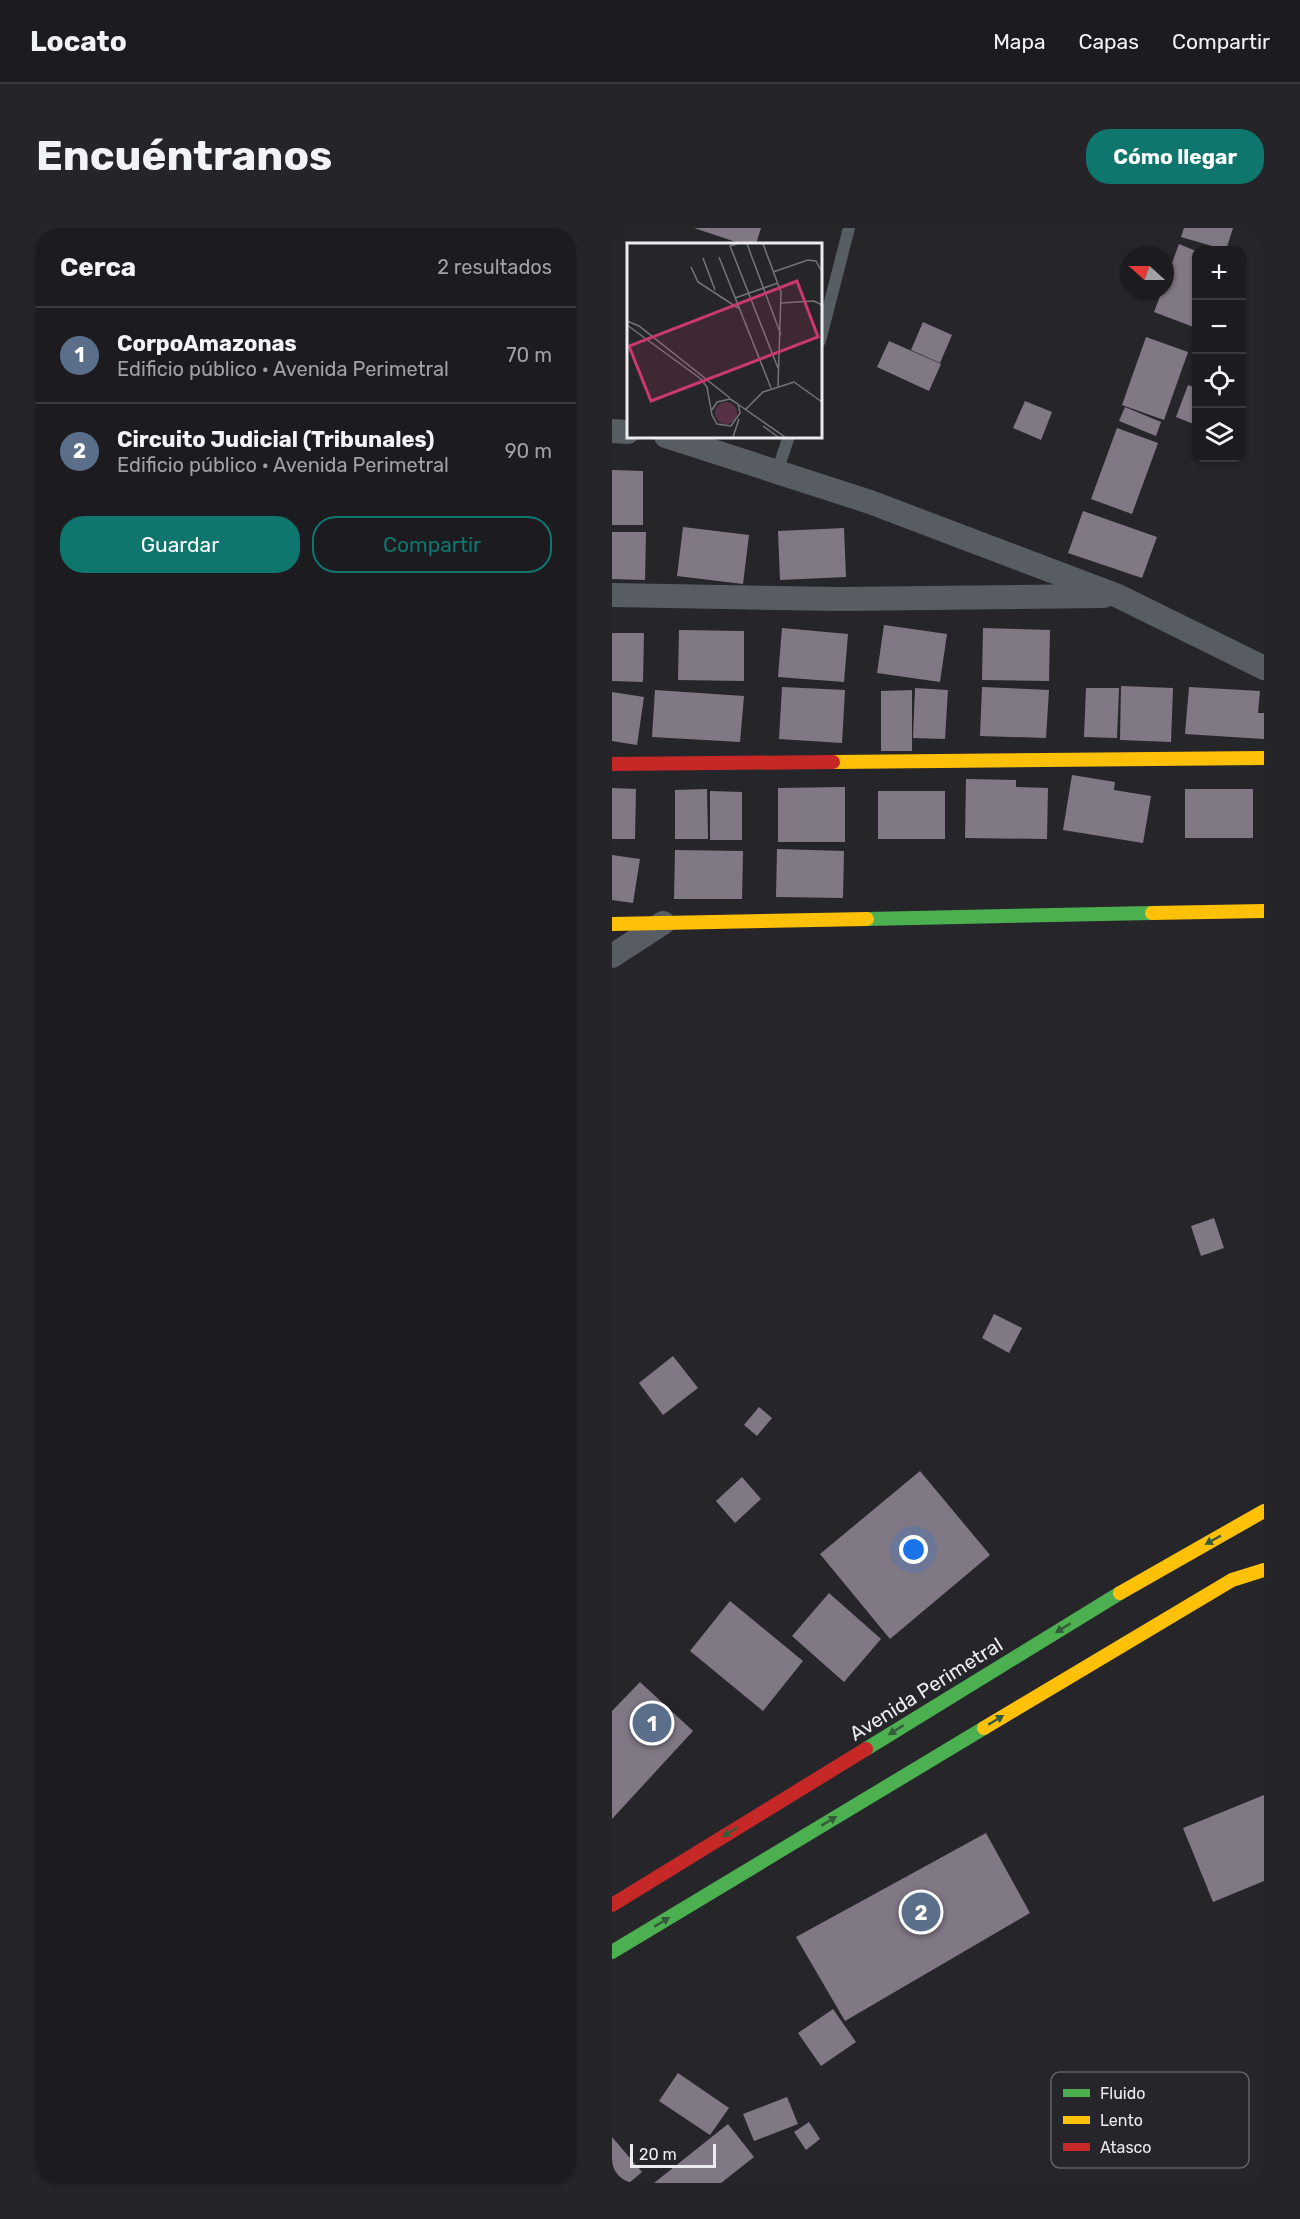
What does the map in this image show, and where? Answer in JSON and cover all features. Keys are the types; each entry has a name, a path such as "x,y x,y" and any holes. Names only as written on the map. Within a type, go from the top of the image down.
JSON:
{"main road":[{"path":"612,764 1264,758"},
{"path":"612,924 1264,911"},
{"name":"Avenida Perimetral","path":"612,1905 1102,1603 1264,1512"},
{"path":"612,1952 1213,1590 1232,1580 1264,1570"}],"street":[{"path":"612,431 627,432"},
{"path":"672,438 870,502 1118,596 1264,669"},
{"path":"612,595 839,599 1118,596"},
{"path":"612,956 665,922"}],"lane":[{"path":"822,333 849,228"},
{"path":"777,472 788,438"}],"building":[{"path":"694,228 761,228 756,243 739,243"},
{"path":"1184,228 1233,228 1227,246 1212,246 1181,237"},
{"path":"1179,244 1192,249 1192,326 1154,312 1159,300 1174,300 1174,258"},
{"path":"923,322 952,335 940,363 911,350"},
{"path":"1146,337 1188,352 1164,420 1122,405"},
{"path":"889,341 941,364 929,391 877,367"},
{"path":"1188,385 1192,386 1192,423 1176,417"},
{"path":"1025,401 1052,412 1041,440 1013,428"},
{"path":"1125,407 1161,422 1156,436 1119,421"},
{"path":"1117,428 1158,443 1132,514 1091,499"},
{"path":"612,470 643,471 643,525 612,525"},
{"path":"1083,511 1157,537 1142,578 1068,553"},
{"path":"683,527 749,535 743,584 677,576"},
{"path":"844,528 846,577 780,580 778,531"},
{"path":"612,532 646,532 645,580 612,579"},
{"path":"884,625 947,634 940,682 877,673"},
{"path":"782,628 848,634 844,682 778,677"},
{"path":"983,628 1050,630 1049,681 982,680"},
{"path":"679,630 744,631 744,681 678,680"},
{"path":"612,633 644,633 643,682 612,681"},
{"path":"1121,686 1173,688 1171,742 1120,740"},
{"path":"782,687 845,690 842,743 779,739"},
{"path":"982,687 1049,690 1046,738 980,736"},
{"path":"1189,687 1260,691 1258,713 1264,713 1264,739 1185,734"},
{"path":"915,688 948,690 945,739 913,738"},
{"path":"1086,688 1119,688 1117,738 1084,737"},
{"path":"655,690 744,696 740,742 652,737"},
{"path":"912,690 912,751 881,751 881,691"},
{"path":"612,692 644,697 637,745 612,741"},
{"path":"1072,775 1115,782 1114,790 1151,796 1143,843 1063,830"},
{"path":"966,779 1016,780 1016,787 1048,788 1047,839 965,838"},
{"path":"845,787 845,842 778,842 778,788"},
{"path":"612,788 636,789 635,839 612,839"},
{"path":"707,789 708,839 675,839 675,790"},
{"path":"1185,789 1253,789 1253,838 1185,838"},
{"path":"710,791 742,792 742,840 710,840"},
{"path":"878,791 945,791 945,839 878,839"},
{"path":"777,849 844,851 843,898 776,897"},
{"path":"675,850 743,851 742,899 674,899"},
{"path":"612,855 640,859 633,903 612,900"},
{"path":"1214,1218 1224,1248 1201,1256 1191,1226"},
{"path":"994,1314 1022,1328 1009,1353 982,1338"},
{"path":"673,1356 698,1388 663,1415 639,1383"},
{"path":"759,1407 772,1418 757,1436 744,1425"},
{"path":"920,1471 990,1555 890,1639 820,1554"},
{"path":"742,1477 761,1499 735,1523 716,1501"},
{"path":"829,1593 881,1639 844,1682 792,1636"},
{"path":"730,1601 803,1661 763,1711 690,1651"},
{"path":"640,1682 693,1731 612,1819 612,1711"},
{"path":"1264,1795 1264,1881 1213,1902 1183,1828"},
{"path":"986,1833 1030,1913 845,2021 796,1937"},
{"path":"833,2009 856,2042 821,2066 798,2033"},
{"path":"678,2073 729,2108 710,2135 659,2101"},
{"path":"787,2097 798,2124 754,2141 743,2114"},
{"path":"809,2122 820,2139 806,2150 794,2132"},
{"path":"728,2124 754,2157 721,2183 654,2183"},
{"path":"612,2137 642,2172 629,2183 612,2183"}],"traffic: fast":[{"path":"867,919 1152,913"},
{"path":"866,1749 1120,1593"},
{"path":"612,1952 984,1728"}],"traffic: slow":[{"path":"833,762 1264,758"},
{"path":"1152,913 1264,911"},
{"path":"612,924 867,919"},
{"path":"1120,1593 1264,1511"},
{"path":"984,1728 1232,1580 1264,1570"}],"traffic: jam":[{"path":"612,764 833,762"},
{"path":"612,1905 866,1749"}],"place":[{"name":"CorpoAmazonas","path":"652,1723"},
{"name":"Circuito Judicial (Tribunales)","path":"921,1912"}]}
